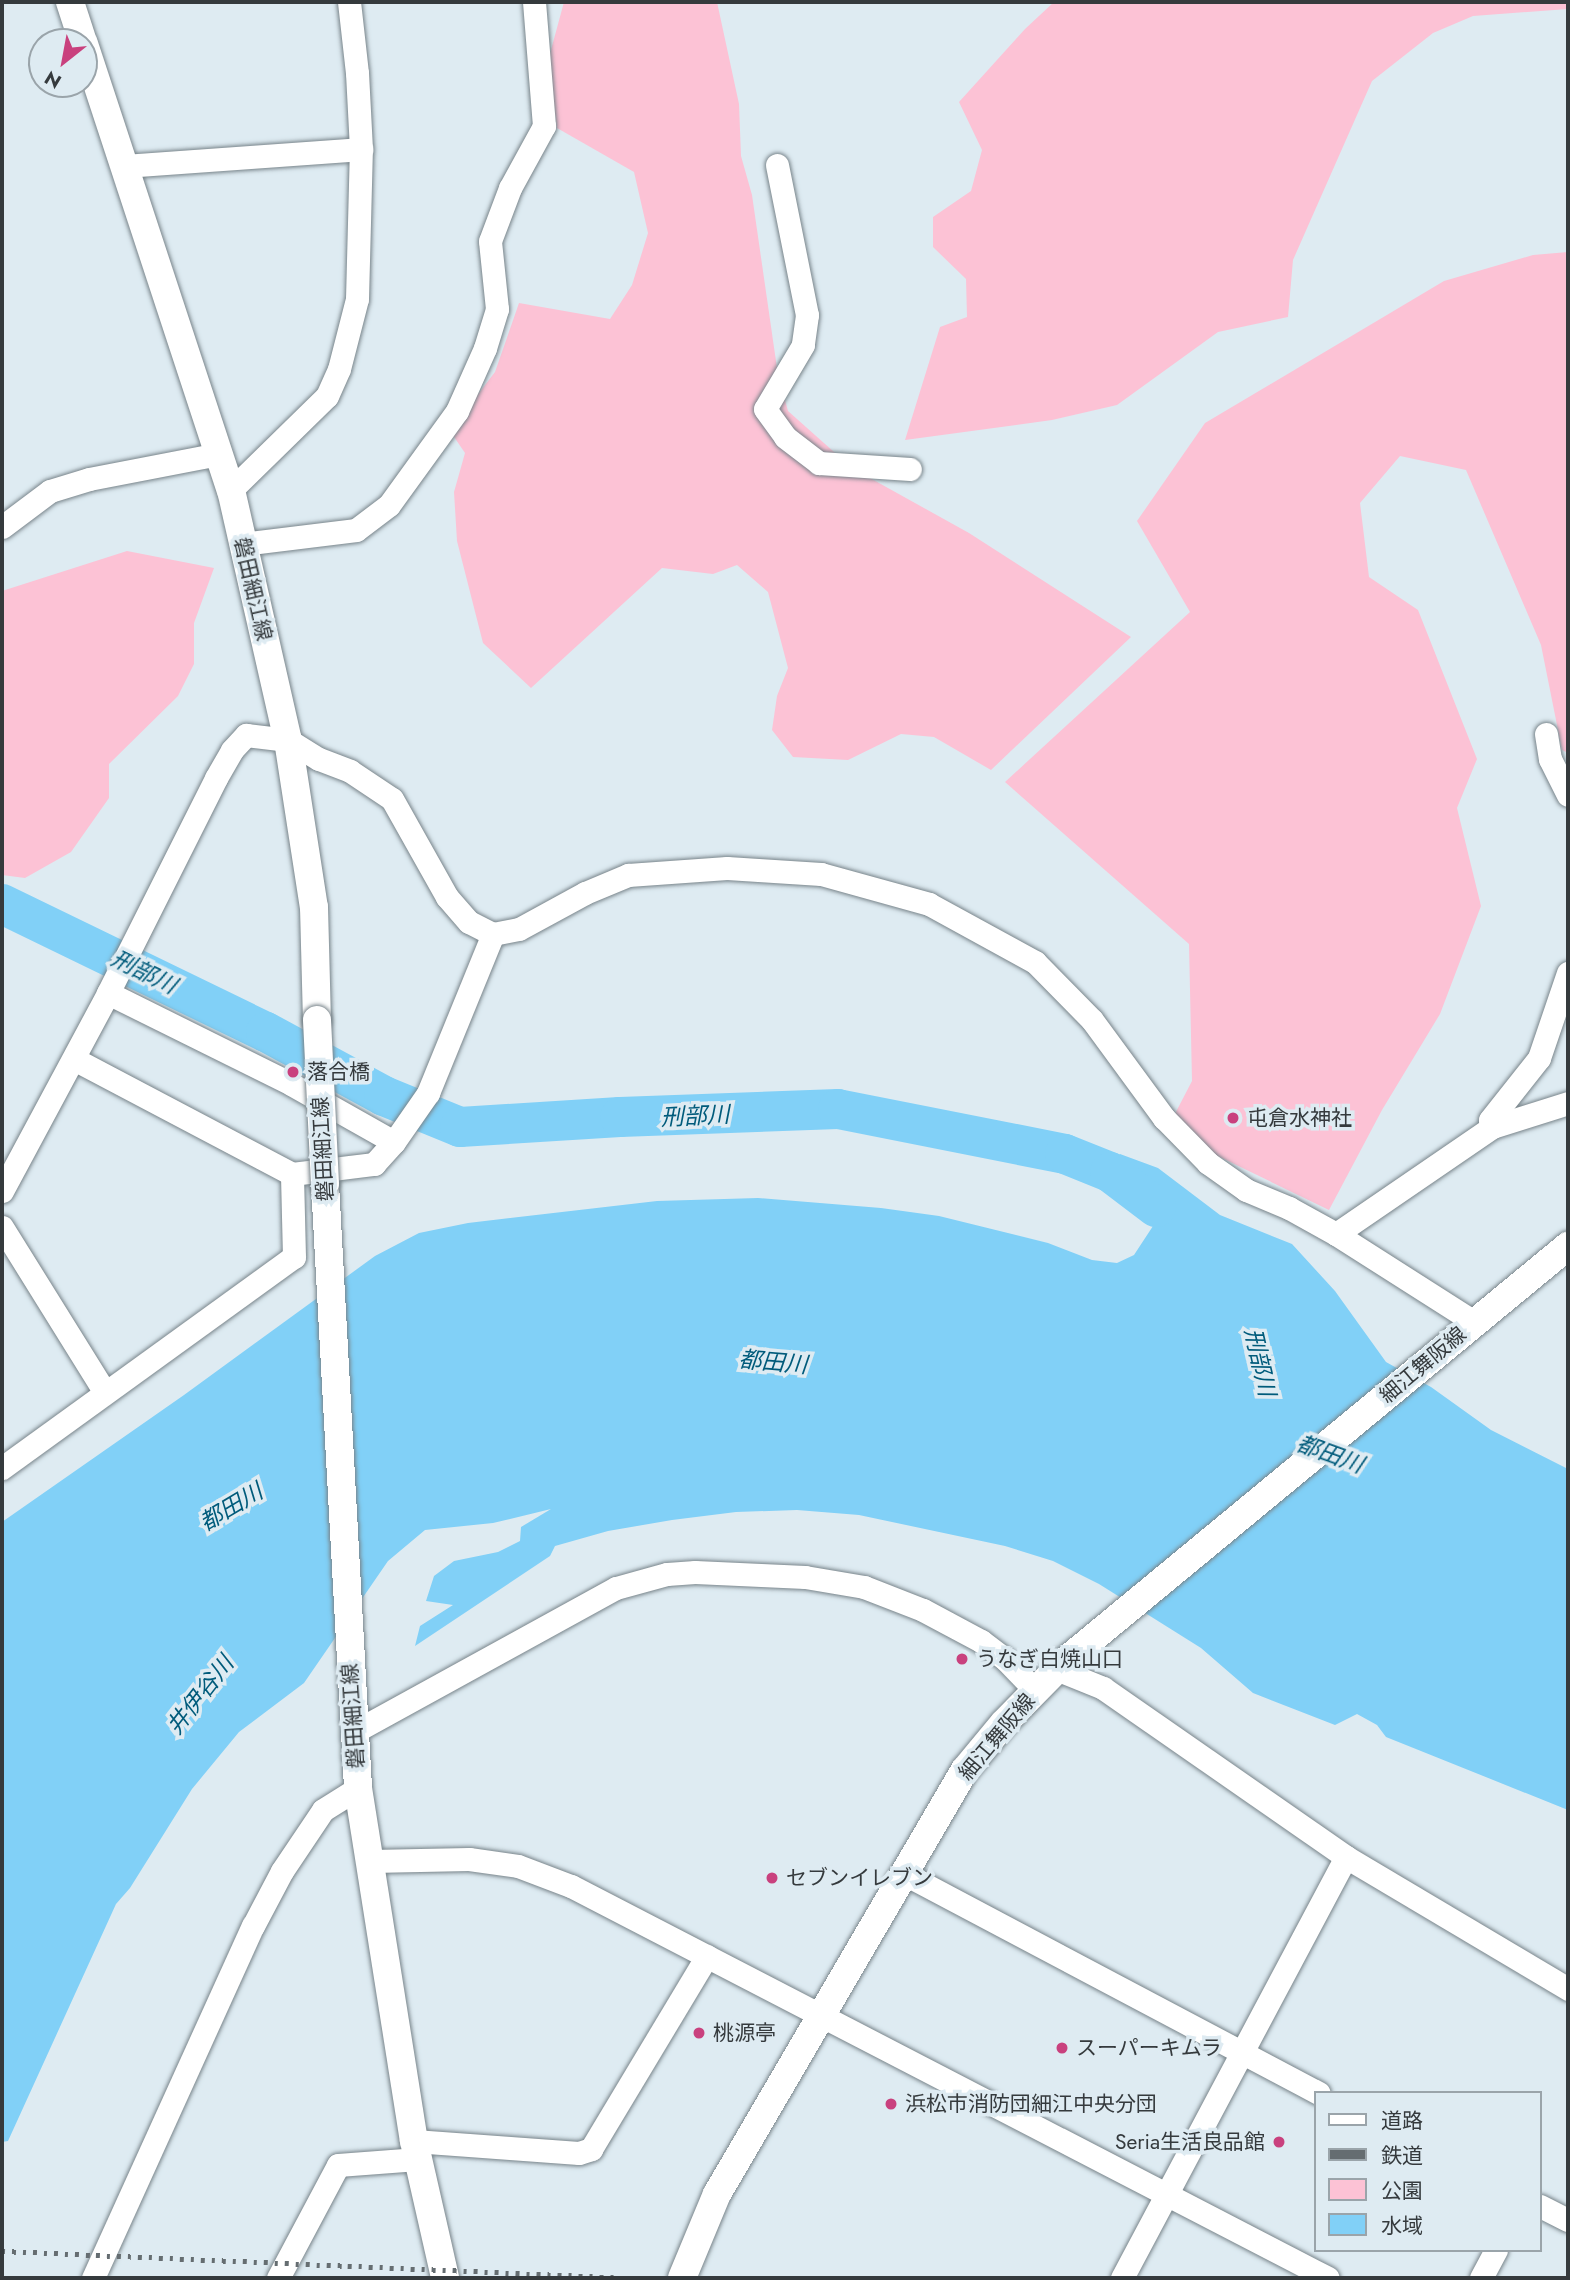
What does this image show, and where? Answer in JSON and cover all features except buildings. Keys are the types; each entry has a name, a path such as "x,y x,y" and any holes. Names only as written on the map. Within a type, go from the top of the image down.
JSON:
{"main road":[{"name":"磐田細江線","path":"70,2 79,28"},
{"name":"磐田細江線","path":"98,85 231,490 288,740 314,907 325,1184 352,1724 358,1788 416,2150 445,2278"},
{"name":"細江舞阪線","path":"682,2278 717,2194 965,1770 1004,1723 1060,1666 1568,1246"}],"street":[{"path":"231,490 327,396 339,369 357,299 361,149 358,73 349,2"},
{"path":"242,544 355,530 389,505 457,411 485,348 497,309 490,241 510,188 544,126 534,2"},
{"path":"125,166 361,149"},
{"path":"777,165 807,315 803,345 765,409 785,437 819,463 910,469"},
{"path":"2,527 50,491 89,479 219,454"},
{"path":"1546,734 1550,759 1568,795"},
{"path":"2,1191 74,1059 232,750 246,735 288,740 319,759 349,771 393,799 447,897 469,922 493,934 519,929 585,893 628,875 727,868 821,874 929,904 1035,962 1092,1020 1164,1118 1208,1163 1247,1190 1289,1208 1336,1234 1466,1330"},
{"path":"74,1059 292,1174 374,1164 398,1137 428,1093 493,934"},
{"path":"1492,1127 1490,1120 1539,1058 1568,973"},
{"path":"108,993 398,1137"},
{"path":"1336,1234 1492,1127 1568,1103"},
{"path":"2,1468 104,1391 182,1340 294,1257 292,1174"},
{"path":"2,1227 104,1391"},
{"path":"352,1724 616,1588 667,1574 695,1572 805,1577 864,1587 923,1610 981,1641 1006,1660 1036,1690"},
{"path":"1060,1666 1103,1688 1346,1857 1568,1989"},
{"path":"103,2275 253,1926 282,1871 323,1810 358,1788"},
{"path":"1122,2278 1346,1857"},
{"path":"370,1861 469,1859 518,1866 571,1886 1328,2278"},
{"path":"905,1874 1315,2091"},
{"path":"278,2278 338,2165 416,2150 579,2153 591,2149 707,1956"},
{"path":"1542,2207 1568,2220"},
{"path":"1481,2278 1495,2252"}],"green space":[{"path":"564,2 717,2 739,104 741,156 752,195 778,375 788,411 852,468 969,533 1131,637 991,770 934,737 901,734 848,760 793,757 772,730 777,696 788,668 768,592 737,565 713,574 662,568 531,688 483,643 457,541 454,492 465,453 450,431 495,372 519,303 610,319 632,285 648,233 634,172 557,128 548,61"},
{"path":"1054,2 1568,2 1568,9 1473,16 1433,33 1372,81 1293,260 1288,317 1218,332 1117,405 1052,420 905,440 940,327 967,317 966,279 933,247 933,217 971,191 982,150 959,102 1025,29"},
{"path":"1568,252 1568,753 1562,750 1541,645 1466,470 1400,456 1360,503 1369,577 1418,610 1477,759 1457,808 1481,906 1440,1014 1382,1110 1329,1210 1166,1131 1192,1081 1189,944 1005,782 1190,612 1137,521 1205,423 1444,281 1533,255"},
{"path":"127,551 214,568 194,623 194,664 178,696 109,764 109,798 71,852 25,878 2,875 2,591"}],"water":[{"path":"1120,1154 1158,1168 1220,1215 1292,1244 1335,1291 1386,1362 1431,1387 1491,1430 1568,1469 1568,1810 1386,1737 1377,1725 1357,1714 1335,1725 1253,1693 1201,1648 1099,1584 1053,1561 1005,1546 859,1515 797,1510 736,1512 672,1520 608,1531 555,1546 550,1556 415,1646 420,1626 453,1605 426,1601 434,1576 454,1561 498,1552 520,1541 521,1527 551,1509 493,1523 425,1530 388,1561 304,1683 239,1732 192,1789 130,1888 116,1904 8,2141 2,2142 2,1522 184,1395 375,1256 419,1233 468,1223 657,1201 758,1198 881,1208 939,1216 1048,1243 1092,1260 1117,1263 1134,1255 1153,1226 1147,1210 1108,1190"}],"waterway":[{"name":"刑部川","path":"2,904 266,1032 384,1096 460,1127 620,1117 838,1109 1065,1154 1110,1172 1156,1207"}],"railway":[{"path":"2,2251 630,2278"}],"place":[{"name":"落合橋","path":"293,1072"},
{"name":"屯倉水神社","path":"1233,1118"},
{"name":"うなぎ白焼山口","path":"962,1659"},
{"name":"セブンイレブン","path":"772,1878"},
{"name":"桃源亭","path":"699,2033"},
{"name":"スーパーキムラ","path":"1062,2048"},
{"name":"浜松市消防団細江中央分団","path":"891,2104"},
{"name":"Seria生活良品館","path":"1279,2142"}],"water label":[{"name":"都田川","path":"773,1362"},
{"name":"都田川","path":"1330,1454"},
{"name":"都田川","path":"231,1507"},
{"name":"井伊谷川","path":"200,1695"}]}
